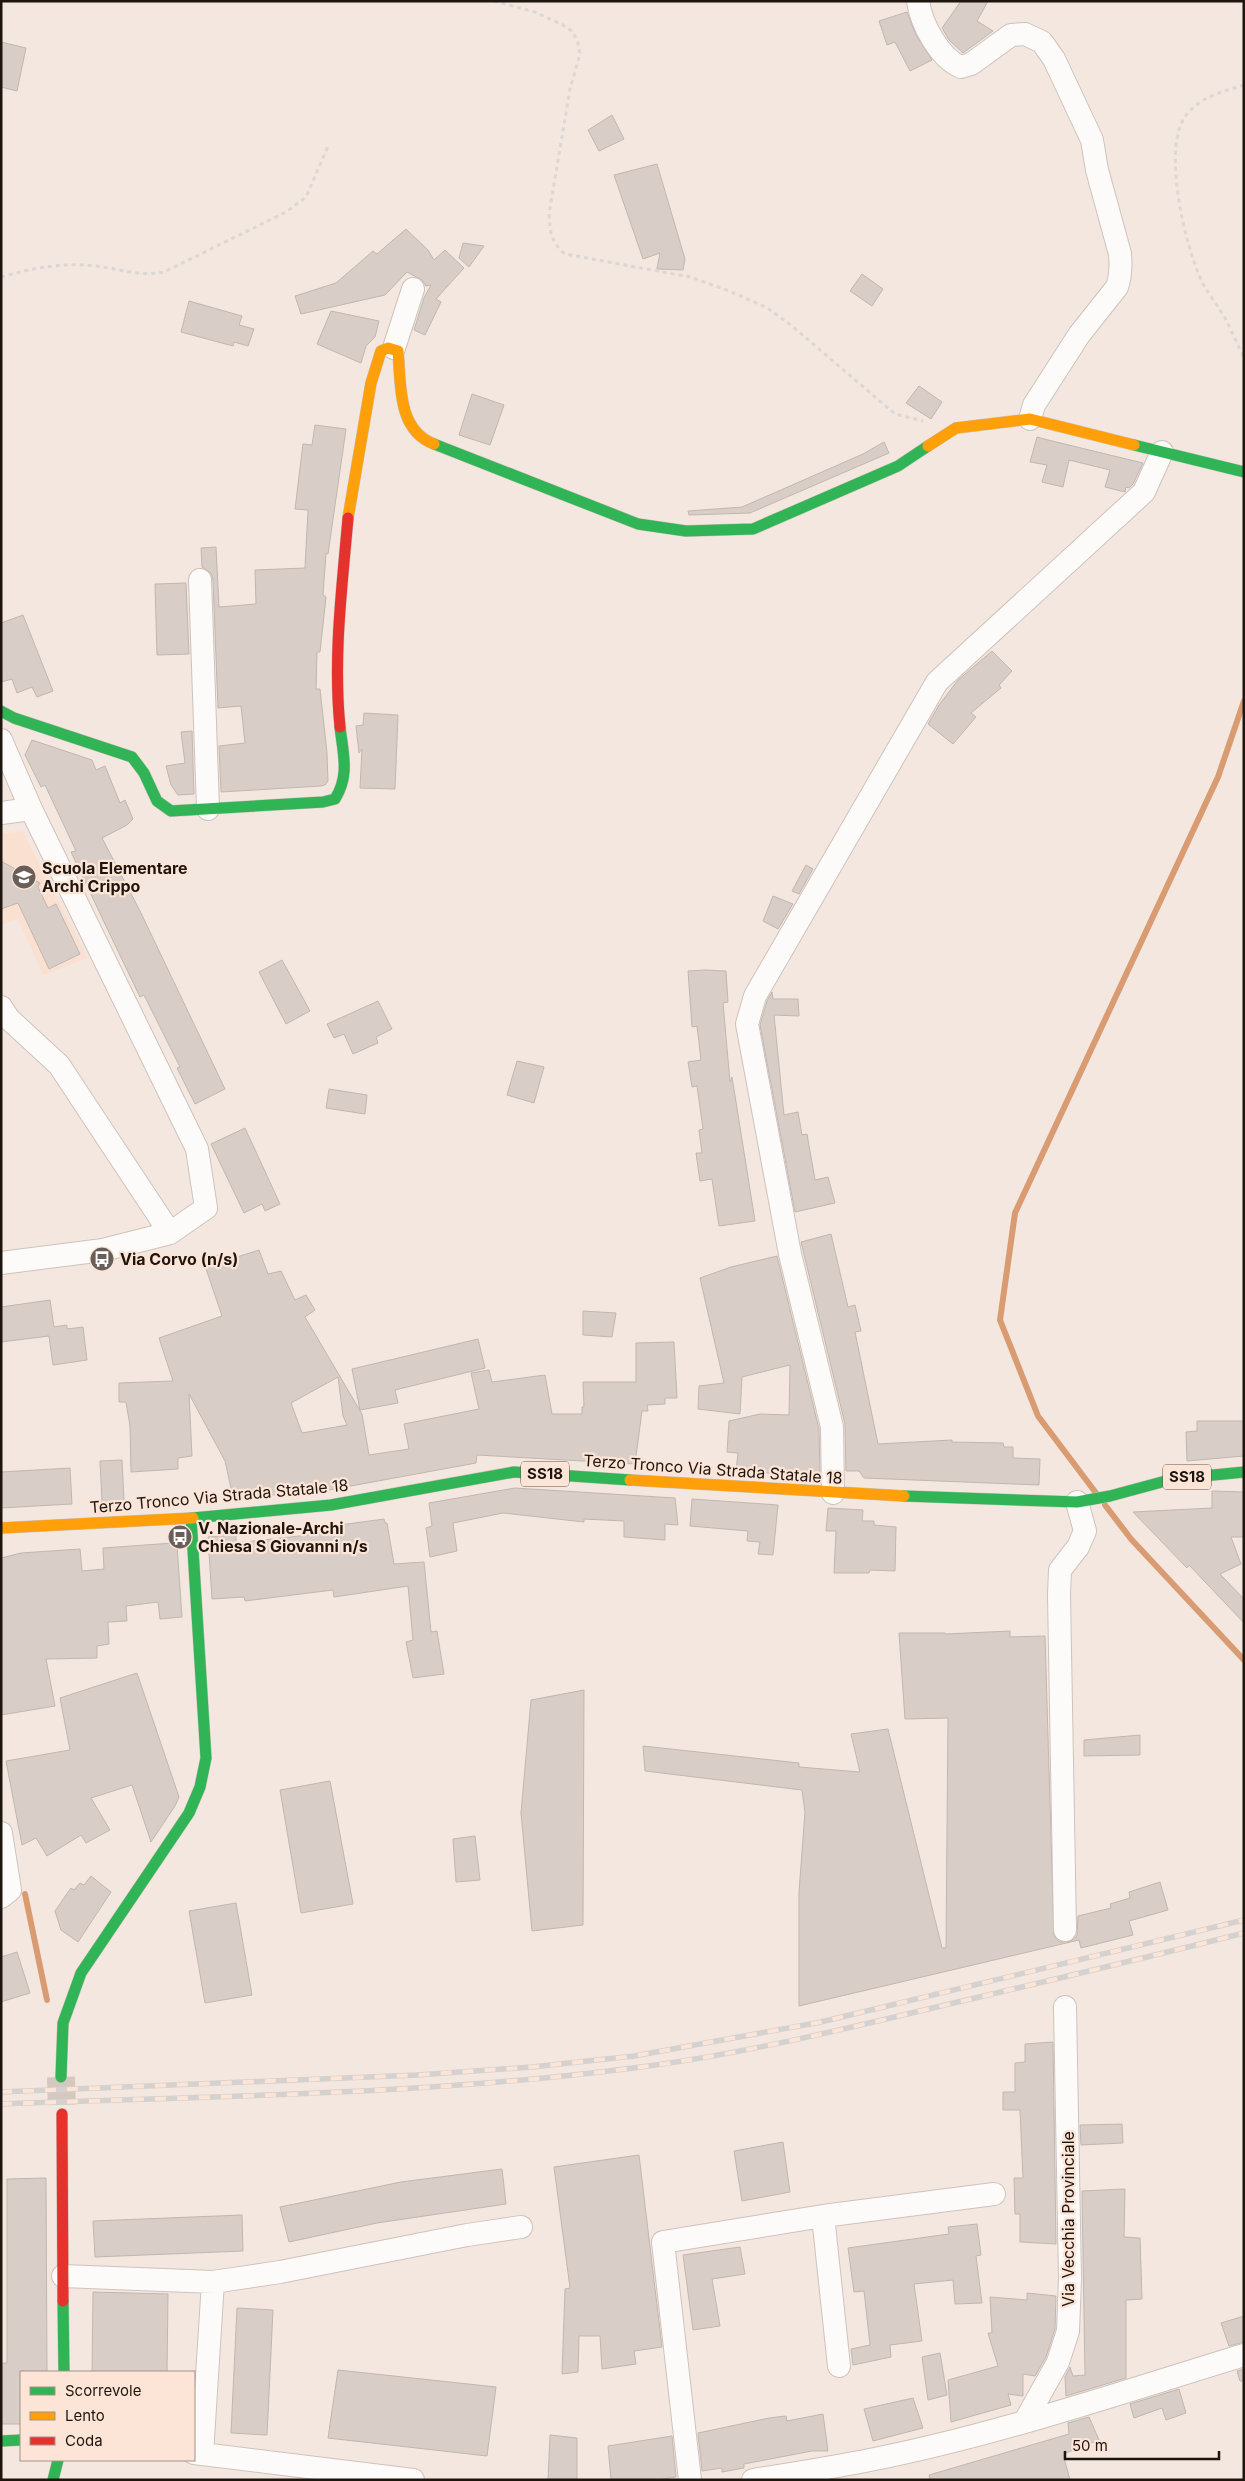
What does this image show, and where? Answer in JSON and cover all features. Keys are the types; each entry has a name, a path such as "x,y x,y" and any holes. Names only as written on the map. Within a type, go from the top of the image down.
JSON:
{"street":[{"path":"918,1 922,17 939,48 951,63 960,67 970,64 1011,35 1025,34 1042,42 1054,59 1092,140 1097,170 1120,254 1120,279 1117,287 1074,342 1034,405 1030,419"},
{"path":"394,348 413,289"},
{"path":"5,718 132,756 144,772 157,801 171,811 323,802 335,799 343,786 345,770 336,688 337,645 350,501 371,383 381,351 388,348 394,348 398,351 406,421 412,432 422,440 638,524 686,531 753,529 898,466 956,428 1030,419 1244,472"},
{"path":"832,1494 832,1426 790,1254 747,1024 755,996 937,682 1144,492 1162,452"},
{"path":"200,580 208,808"},
{"path":"1,740 31,808 197,1149 206,1208 170,1233 103,1250 1,1263"},
{"path":"1,813 31,808"},
{"path":"1,1007 9,1019 59,1065 170,1233"},
{"name":"Terzo Tronco Via Strada Statale 18","path":"1,1528 191,1518 331,1505 514,1472 832,1494 1084,1502 1165,1480 1213,1473 1244,1472"},
{"path":"1065,1930 1059,1578 1060,1570 1078,1547 1085,1531 1084,1502"},
{"path":"61,2077 63,2023 81,1973 189,1813 200,1787 206,1758 191,1518"},
{"path":"1,1833 10,1890 1,1897"},
{"name":"Via Vecchia Provinciale","path":"1025,2420 1058,2362 1068,2331 1070,2279 1065,2007"},
{"path":"62,2114 64,2371"},
{"path":"690,2480 663,2242 823,2216 994,2194"},
{"path":"823,2216 838,2366"},
{"path":"63,2276 213,2282 280,2272 467,2235 521,2227"},
{"path":"213,2282 198,2454 413,2480"},
{"path":"753,2480 866,2470 1025,2420 1244,2355"},
{"path":"1,2440 20,2440"},
{"path":"53,2480 58,2461"}],"path":[{"path":"494,1 535,12 564,25 573,32 578,43 580,54 570,89 549,214 550,232 555,244 565,254 690,277 766,307 792,326 895,414 956,428"},
{"path":"1244,85 1218,92 1197,103 1191,109 1185,116 1178,133 1174,156 1182,217 1191,253 1203,284 1225,319 1244,358"},
{"path":"1,277 33,268 66,264 97,266 149,275 164,272 286,212 306,197 329,144"}],"shaded area":[{"name":"Scuola Elementare Archi Crippo","path":"22,831 88,958 43,975 18,919 1,925 1,834"}],"building":[{"path":"961,1 988,1 977,21 993,31 963,53 949,40 942,28"},
{"path":"907,12 916,35 932,60 910,71 895,42 887,45 879,21"},
{"path":"1,42 26,48 17,91 1,87"},
{"path":"612,115 624,139 599,151 588,130"},
{"path":"657,164 685,259 683,270 657,269 660,253 643,259 614,175"},
{"path":"406,229 428,250 434,260 445,250 464,268 436,299 441,302 425,335 414,330 424,298 431,285 426,286 422,280 407,272 385,295 301,314 295,296 336,283 373,251 377,254"},
{"path":"463,243 484,246 469,267 459,258"},
{"path":"862,274 883,289 872,306 850,291"},
{"path":"189,301 242,316 239,325 254,329 248,346 234,342 233,346 181,332"},
{"path":"331,311 379,321 375,337 366,346 361,363 317,344"},
{"path":"919,386 942,402 931,419 906,403"},
{"path":"472,394 504,405 490,445 459,435"},
{"path":"315,425 346,429 328,554 326,553 323,595 326,597 320,652 317,652 316,689 320,689 328,781 325,785 321,786 221,792 219,746 245,743 241,706 218,708 213,580 211,573 202,567 201,548 216,547 219,607 256,604 255,570 305,568 308,510 295,509 303,444 312,445"},
{"path":"1037,437 1143,463 1133,484 1129,488 1126,487 1125,492 1105,487 1110,470 1069,460 1063,487 1042,482 1047,465 1030,462"},
{"path":"884,442 889,453 750,513 689,515 688,511 742,507 863,454"},
{"path":"186,583 189,654 157,655 155,584"},
{"path":"23,615 53,691 37,697 32,687 17,693 12,679 1,682 1,623"},
{"path":"992,651 1012,671 999,685 1001,688 971,713 976,717 953,744 928,724 939,705 958,680"},
{"path":"364,713 398,715 395,789 360,788 362,749 359,753 356,726 363,725"},
{"path":"192,731 194,794 178,795 171,785 166,766 185,763 181,732"},
{"path":"32,740 92,760 96,770 105,766 120,803 125,800 133,819 127,825 102,838 140,911 225,1089 195,1104 177,1068 180,1067 144,995 140,997 71,852 76,851 45,785 41,787 25,755"},
{"path":"1,861 40,883 38,887 48,908 56,904 80,954 49,969 18,903 1,909"},
{"path":"806,865 813,869 799,894 792,891"},
{"path":"773,896 793,904 778,929 763,921"},
{"path":"282,960 310,1011 286,1024 259,972"},
{"path":"688,971 726,971 728,1002 723,1003 730,1082 732,1077 755,1221 719,1226 712,1179 700,1181 696,1153 702,1153 699,1130 703,1129 697,1086 692,1087 688,1062 701,1060 697,1026 692,1027"},
{"path":"772,992 773,999 798,999 799,1016 774,1015 784,1115 798,1112 802,1135 807,1134 815,1180 828,1177 835,1203 795,1212 760,1025 767,1001"},
{"path":"378,1001 392,1029 376,1037 378,1043 353,1054 344,1034 334,1038 327,1024"},
{"path":"517,1061 544,1067 534,1103 507,1095"},
{"path":"329,1089 367,1095 365,1114 326,1108"},
{"path":"245,1128 280,1204 265,1211 262,1204 244,1213 211,1144"},
{"path":"831,1234 848,1307 855,1305 861,1331 855,1332 878,1444 952,1440 952,1442 1003,1443 1004,1447 1013,1447 1013,1458 1040,1459 1039,1485 864,1478 859,1471 846,1471 845,1424 801,1242"},
{"path":"259,1250 268,1274 281,1271 295,1300 306,1295 315,1310 305,1317 362,1414 369,1455 409,1449 404,1424 479,1409 471,1373 489,1370 492,1382 545,1375 552,1414 582,1414 582,1407 584,1407 583,1382 636,1382 636,1343 674,1342 677,1398 665,1398 665,1404 647,1405 648,1411 642,1411 635,1464 477,1455 476,1463 329,1490 238,1498 233,1497 225,1461 189,1394 192,1456 178,1458 178,1469 131,1472 130,1426 126,1402 119,1402 119,1383 173,1381 159,1338 222,1316 203,1260 219,1255 220,1259 235,1253 237,1257","holes":["338,1377 343,1416 347,1425 302,1433 291,1403"]},
{"path":"777,1256 819,1429 820,1476 736,1471 738,1453 727,1452 729,1421 760,1414 789,1415 790,1365 742,1377 740,1414 698,1409 699,1386 724,1383 700,1278 731,1267"},
{"path":"50,1300 54,1327 67,1325 67,1329 83,1327 87,1360 53,1365 49,1336 1,1342 1,1307"},
{"path":"583,1311 616,1313 612,1337 583,1335"},
{"path":"478,1339 485,1368 395,1390 398,1403 360,1410 352,1369"},
{"path":"1197,1421 1244,1421 1244,1456 1187,1461 1186,1432 1197,1431"},
{"path":"122,1460 124,1501 102,1502 100,1461"},
{"path":"70,1468 72,1504 1,1508 1,1472"},
{"path":"515,1488 675,1498 678,1525 665,1524 665,1540 624,1537 624,1521 584,1519 584,1522 503,1513 453,1523 457,1551 430,1557 426,1528 432,1526 429,1503"},
{"path":"1212,1491 1244,1492 1244,1537 1231,1537 1241,1564 1220,1574 1244,1599 1244,1623 1189,1565 1187,1568 1133,1512 1212,1508"},
{"path":"692,1499 778,1505 773,1555 758,1554 760,1542 747,1541 748,1531 690,1526"},
{"path":"828,1508 863,1510 862,1521 874,1521 874,1525 896,1527 895,1571 870,1570 869,1573 834,1573 836,1531 826,1531"},
{"path":"384,1519 385,1523 387,1523 394,1564 424,1562 431,1632 437,1631 444,1674 413,1678 406,1642 413,1640 408,1586 334,1597 333,1590 245,1601 244,1597 212,1599 208,1537 236,1535 236,1543 326,1533 325,1527"},
{"path":"173,1543 177,1545 182,1617 160,1619 158,1602 126,1606 127,1621 108,1622 109,1644 97,1646 97,1658 46,1659 55,1706 1,1715 1,1558 21,1553 80,1549 82,1571 104,1569 103,1548"},
{"path":"1010,1631 1010,1637 1045,1636 1054,1936 1059,1942 1071,1941 1077,1936 1078,1916 1111,1908 1110,1904 1130,1898 1129,1892 1160,1882 1168,1910 1129,1921 1133,1935 1081,1948 1079,1940 799,2006 799,1892 805,1812 802,1790 645,1771 643,1746 799,1763 799,1767 860,1772 851,1734 888,1729 942,1948 946,1948 948,1718 905,1719 899,1633 946,1634"},
{"path":"137,1673 179,1797 151,1842 132,1785 91,1798 110,1830 86,1843 81,1835 47,1856 36,1838 22,1845 6,1761 70,1750 60,1698"},
{"path":"584,1690 583,1925 532,1931 521,1813 531,1700"},
{"path":"1140,1735 1140,1755 1084,1756 1084,1740"},
{"path":"330,1781 353,1904 301,1913 280,1790"},
{"path":"475,1836 480,1880 456,1882 453,1839"},
{"path":"91,1876 111,1892 78,1942 61,1930 55,1911 71,1888 74,1890 80,1883 84,1885"},
{"path":"236,1903 252,1995 205,2003 189,1911"},
{"path":"17,1952 30,1993 1,2002 1,1957"},
{"path":"1053,2042 1056,2244 1020,2242 1020,2214 1015,2214 1014,2178 1023,2178 1020,2110 1003,2110 1003,2092 1015,2092 1015,2063 1025,2062 1025,2044"},
{"path":"1122,2124 1123,2143 1081,2145 1080,2125"},
{"path":"783,2142 790,2192 742,2201 734,2151"},
{"path":"639,2155 662,2347 634,2351 636,2364 602,2369 600,2336 579,2336 578,2372 562,2374 565,2289 570,2288 554,2167"},
{"path":"502,2169 506,2204 377,2223 289,2242 280,2207 401,2182"},
{"path":"46,2178 47,2371 20,2371 20,2424 1,2424 1,2363 7,2363 7,2179"},
{"path":"1125,2189 1124,2237 1140,2238 1142,2299 1126,2300 1126,2378 1066,2396 1065,2377 1070,2367 1073,2376 1085,2375 1082,2191"},
{"path":"242,2215 243,2251 95,2257 93,2221"},
{"path":"977,2224 981,2255 976,2256 982,2303 955,2304 953,2280 914,2284 922,2341 890,2345 891,2357 853,2365 851,2349 870,2345 864,2291 854,2292 848,2248 949,2234 948,2227"},
{"path":"740,2247 745,2274 712,2279 720,2326 693,2330 683,2255"},
{"path":"93,2292 168,2294 167,2371 92,2371"},
{"path":"1027,2293 1056,2296 1055,2329 1046,2357 1035,2376 1023,2374 1023,2396 1008,2394 1011,2405 951,2422 948,2380 998,2366 988,2333 992,2333 990,2297 1027,2300"},
{"path":"237,2308 273,2310 267,2435 231,2433"},
{"path":"1244,2316 1244,2342 1229,2346 1221,2323"},
{"path":"940,2353 947,2395 928,2400 922,2357"},
{"path":"1244,2369 1244,2381 1240,2381 1237,2371"},
{"path":"338,2370 496,2387 487,2456 328,2438"},
{"path":"1179,2389 1186,2413 1166,2420 1162,2408 1134,2418 1130,2404"},
{"path":"913,2398 923,2428 873,2441 864,2409"},
{"path":"823,2414 828,2451 812,2451 744,2464 744,2468 722,2472 722,2468 702,2471 698,2433 769,2418 786,2416 787,2421"},
{"path":"1089,2417 1099,2440 1063,2454 1070,2480 930,2480 929,2475 1069,2434 1068,2423"},
{"path":"550,2435 577,2438 577,2480 548,2480"},
{"path":"672,2436 676,2477 656,2480 611,2480 608,2446"}],"waterway":[{"path":"1096,1493 1038,1416 1000,1320 1015,1213 1218,777 1244,701"},
{"path":"1105,1505 1131,1539 1244,1660"},
{"path":"25,1894 47,2000"}],"tunnel":[{"path":"61,2077 62,2114"}],"railway":[{"path":"1,2092 417,2075 532,2067 634,2056 821,2022 1244,1920"},
{"path":"1,2104 397,2089 554,2077 670,2063 816,2035 1244,1933"}],"traffic: fast":[{"path":"434,444 638,524 686,531 753,529 898,466 928,446"},
{"path":"1134,445 1244,472"},
{"path":"1,711 14,718 132,757 144,773 157,801 171,811 323,802 335,799 340,790 344,773 344,755 340,727"},
{"path":"193,1518 331,1505 514,1472 630,1480"},
{"path":"904,1496 1077,1502 1110,1496 1173,1479 1244,1472"},
{"path":"61,2077 63,2023 81,1973 189,1813 200,1787 206,1758 191,1518"},
{"path":"63,2301 64,2371"},
{"path":"1,2441 20,2440"},
{"path":"53,2480 58,2461"}],"traffic: slow":[{"path":"348,518 371,383 381,351 388,348 398,351 401,391 407,417 413,428 422,437 434,444"},
{"path":"928,446 956,428 1030,419 1134,445"},
{"path":"630,1480 904,1496"},
{"path":"1,1528 193,1518"}],"traffic: jam":[{"path":"340,727 337,675 341,596 348,518"},
{"path":"62,2114 63,2301"}],"place":[{"name":"Scuola Elementare Archi Crippo","path":"24,877"},
{"name":"Via Corvo (n/s)","path":"102,1259"},
{"name":"V. Nazionale-Archi Chiesa S Giovanni n/s","path":"180,1537"}]}
